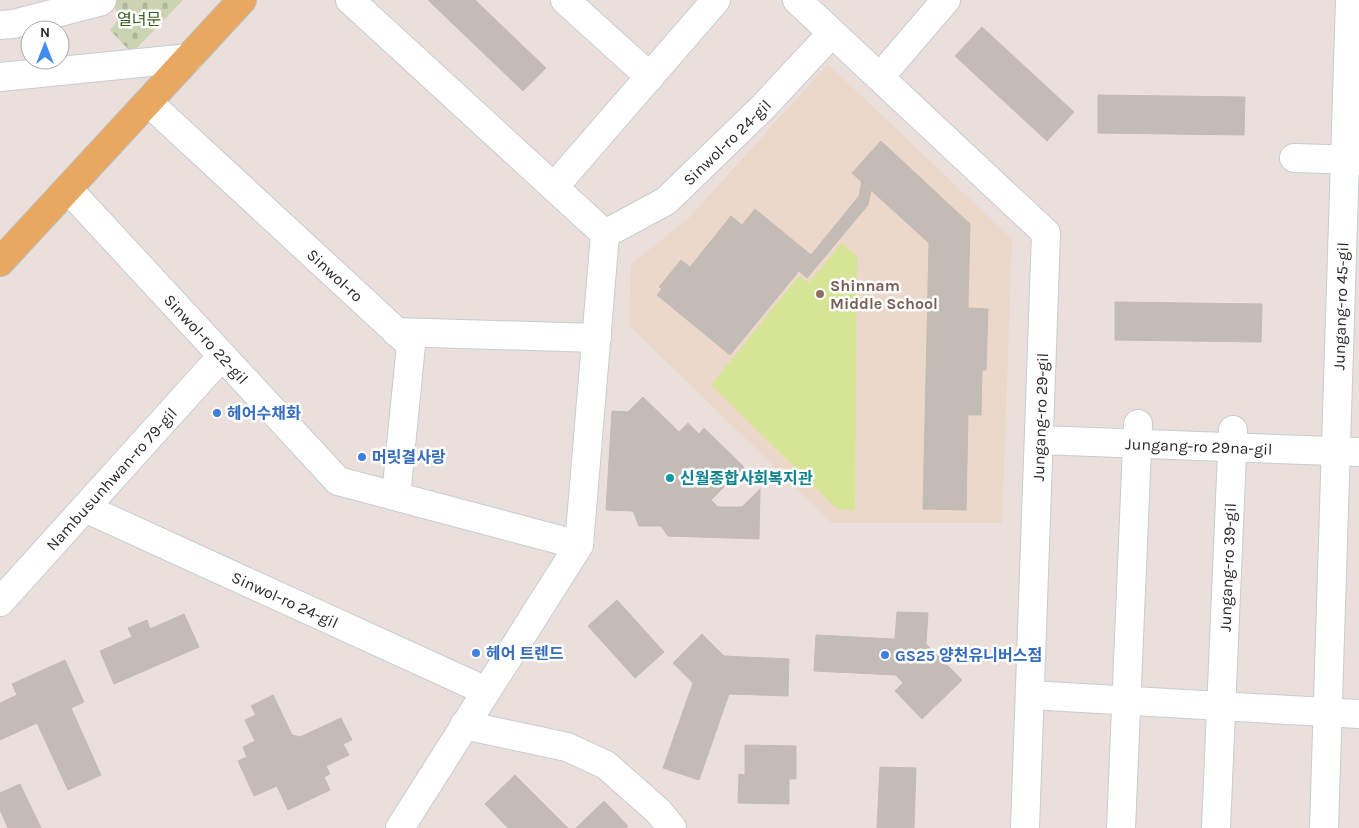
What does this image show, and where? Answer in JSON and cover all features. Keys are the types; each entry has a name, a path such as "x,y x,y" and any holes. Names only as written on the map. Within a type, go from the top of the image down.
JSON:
{"main road":[{"path":"0,262 242,0"}],"street":[{"path":"0,25 32,19 102,0"},
{"path":"350,0 605,234 579,545 400,828"},
{"path":"564,0 650,77"},
{"path":"554,187 716,0"},
{"name":"Jungang-ro 29-gil","path":"797,0 1046,233 1026,828"},
{"path":"880,77 946,0"},
{"name":"Jungang-ro 45-gil","path":"1348,452 1352,160 1350,0"},
{"name":"Sinwol-ro 24-gil","path":"605,234 666,201 764,106 832,33"},
{"path":"0,77 189,58"},
{"name":"Sinwol-ro","path":"148,102 411,345 396,496"},
{"path":"1294,158 1352,160"},
{"name":"Sinwol-ro 22-gil","path":"68,189 338,481 579,545"},
{"path":"396,332 597,338"},
{"name":"Nambusunhwan-ro 79-gil","path":"0,602 222,356"},
{"path":"1121,828 1137,434"},
{"name":"Jungang-ro 29na-gil","path":"1039,440 1137,434 1233,439 1348,452"},
{"name":"Jungang-ro 39-gil","path":"1216,828 1233,439"},
{"path":"1324,828 1328,713 1348,452"},
{"name":"Sinwol-ro 24-gil","path":"84,508 486,691"},
{"path":"1030,695 1359,714"},
{"path":"464,725 567,747 606,765 658,811 672,828"}],"shaded area":[{"name":"Shinnam Middle School","path":"828,64 1012,239 1002,523 832,523 629,325 631,264 688,219"}],"green space":[{"name":"열녀문","path":"116,0 183,0 132,53 110,30 120,18 113,4"},
{"path":"842,243 857,256 855,510 838,510 711,385 799,276 809,283"}],"building":[{"path":"428,0 475,0 546,68 523,91"},
{"path":"982,27 1074,112 1047,141 955,56"},
{"path":"1098,95 1245,97 1244,135 1098,133"},
{"path":"881,141 970,224 968,308 988,309 986,370 982,370 981,415 968,415 966,510 923,509 929,243 852,173"},
{"path":"862,181 871,190 868,205 807,278 799,271 730,355 657,295 662,289 659,287 681,260 690,267 731,216 742,225 755,209 811,255 859,196"},
{"path":"1115,302 1262,304 1261,342 1115,340"},
{"name":"신월종합사회복지관","path":"643,397 679,432 688,423 699,434 704,428 744,467 711,500 718,507 742,507 760,489 759,539 668,536 661,526 639,526 633,511 606,510 612,411 628,412"},
{"path":"617,600 664,652 635,678 588,626"},
{"path":"897,612 928,613 926,644 962,680 922,719 895,691 903,683 896,675 814,671 816,635 895,639"},
{"path":"184,614 199,647 114,684 100,651 132,637 128,628 147,620 150,629"},
{"path":"702,634 724,656 789,659 788,696 729,694 699,780 663,768 693,683 673,663"},
{"path":"65,660 84,702 71,708 101,775 68,790 37,723 0,740 0,703 17,695 12,684"},
{"path":"273,695 292,735 300,737 341,718 352,740 343,744 349,755 326,766 330,774 324,777 330,790 288,810 277,786 254,796 238,761 247,757 243,747 255,741 245,720 256,715 251,706"},
{"path":"745,745 796,746 796,779 789,779 789,804 738,803 739,774 745,775"},
{"path":"880,767 916,768 914,828 877,828"},
{"path":"515,775 568,828 508,828 485,804"},
{"path":"20,784 41,828 8,828 0,810 0,793"},
{"path":"604,801 628,826 626,828 576,828"}],"place":[{"name":"Shinnam Middle School","path":"820,294"},
{"name":"헤어수채화","path":"217,413"},
{"name":"머릿결사랑","path":"362,457"},
{"name":"신월종합사회복지관","path":"670,478"},
{"name":"헤어 트렌드","path":"476,653"},
{"name":"GS25 양천유니버스점","path":"885,655"}]}
